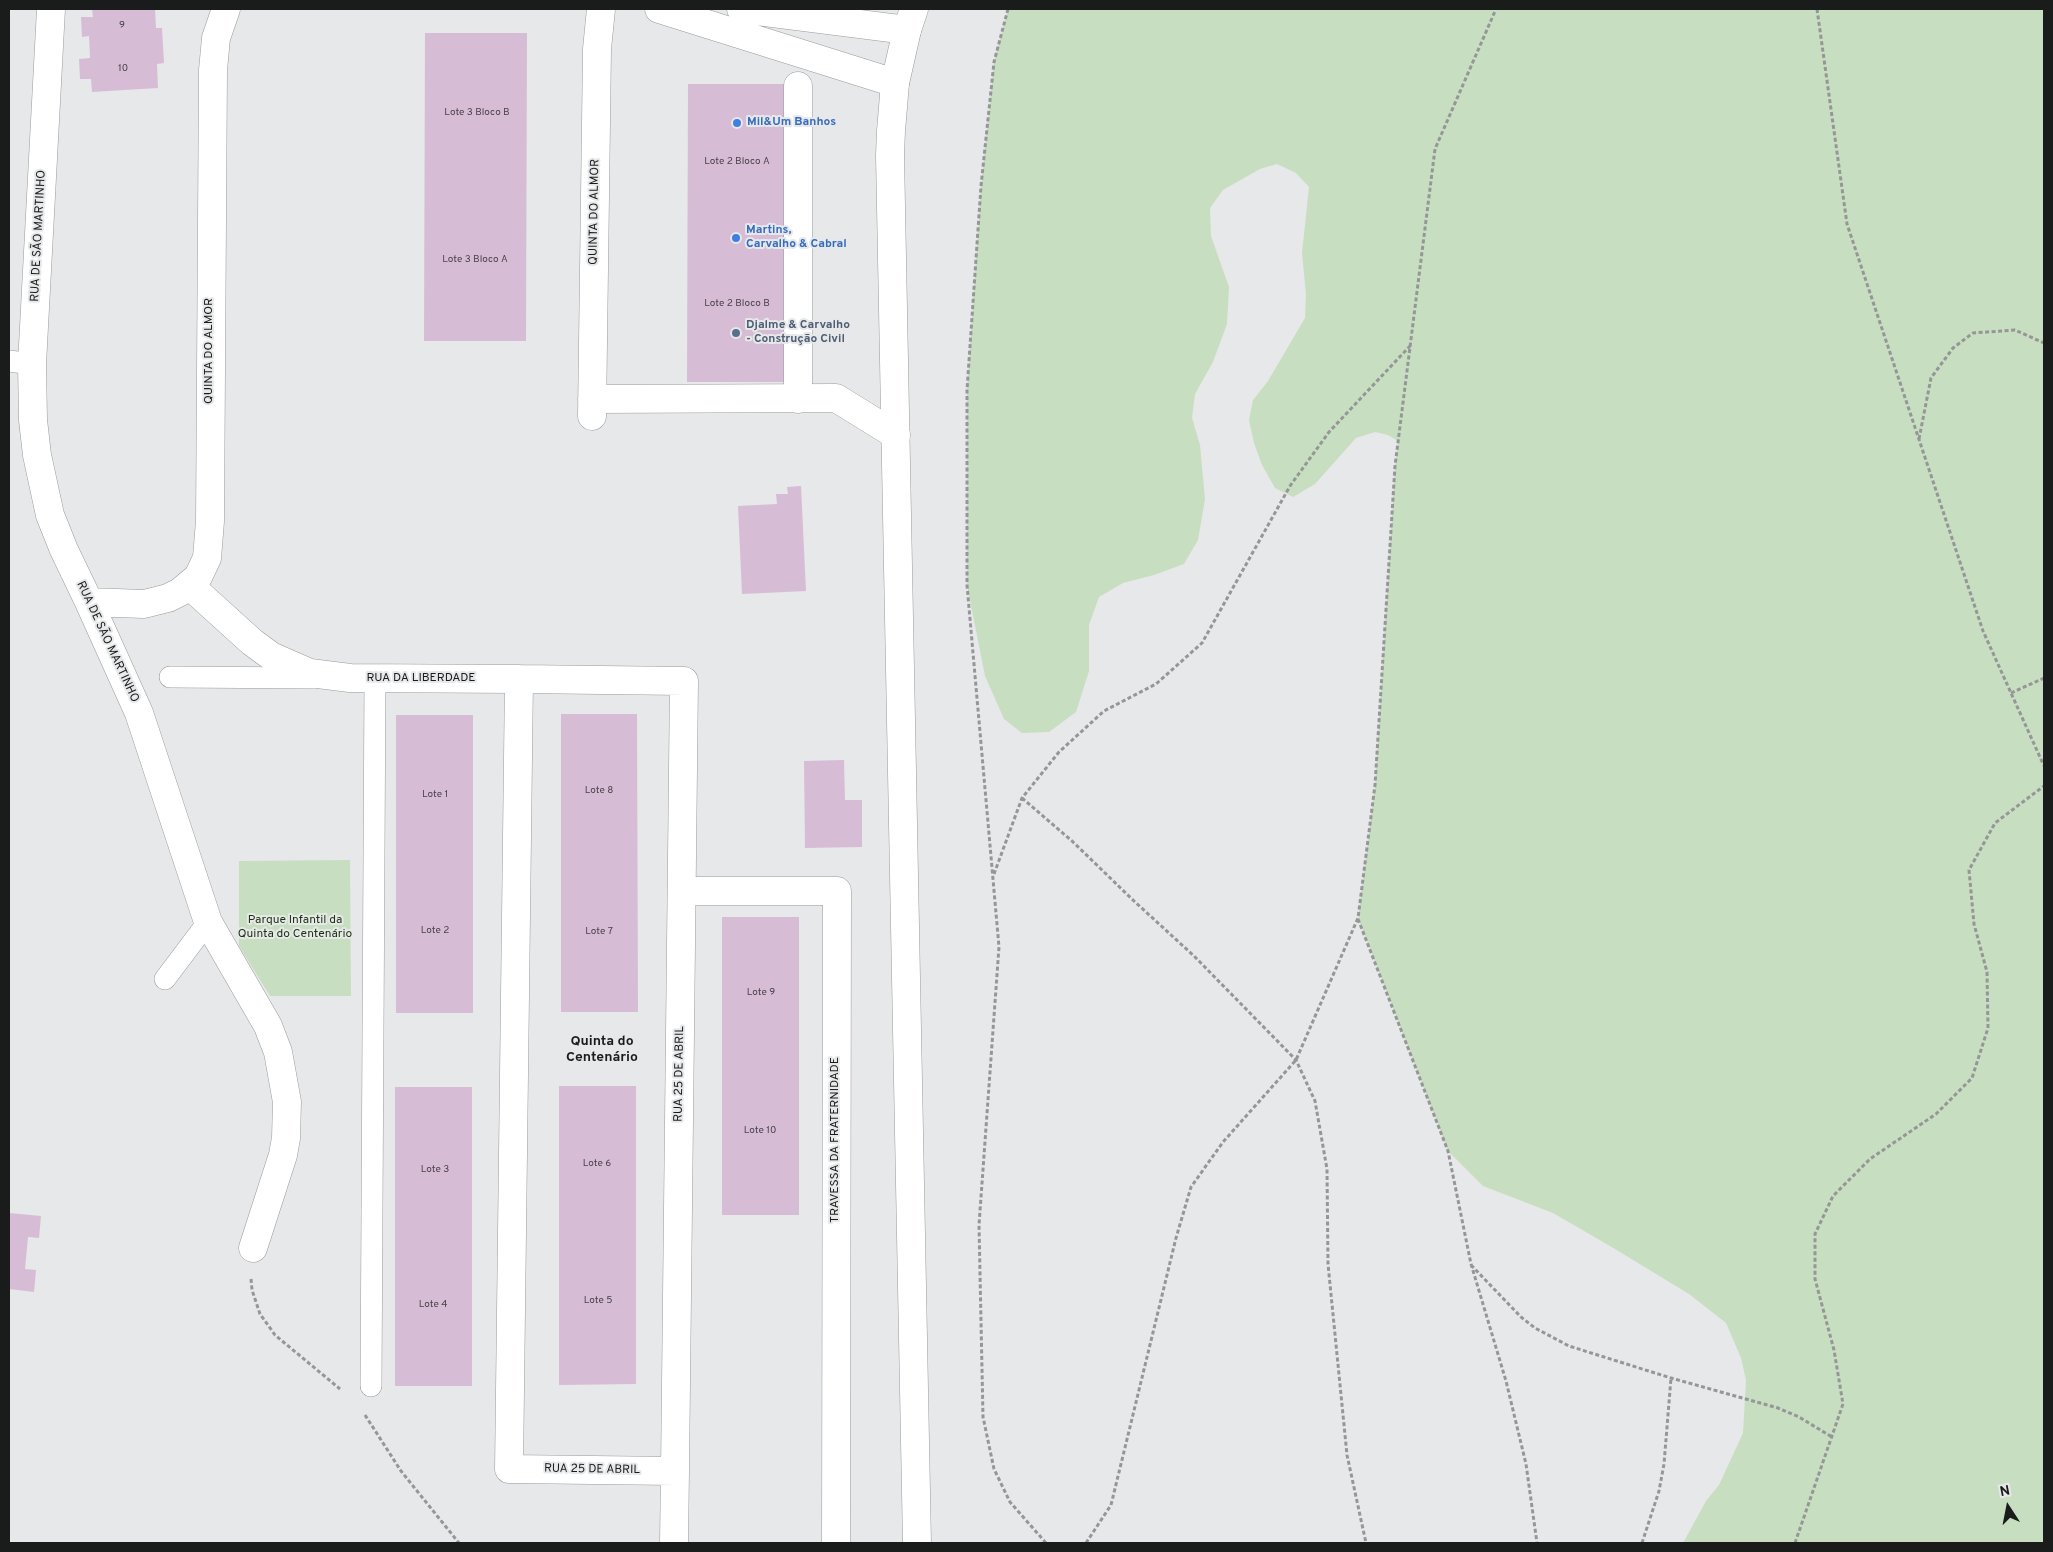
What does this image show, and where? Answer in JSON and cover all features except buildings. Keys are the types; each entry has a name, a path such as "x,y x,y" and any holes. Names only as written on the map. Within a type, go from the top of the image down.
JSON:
{"street":[{"name":"RUA DE SÃO MARTINHO","path":"51,9 20,363 45,495 64,550 144,725 208,922 268,1026 278,1052 285,1085 287,1121 283,1155 253,1248"},
{"name":"QUINTA DO ALMOR","path":"89,602 144,604 168,598 189,585 198,577 203,567 209,541 213,70 216,38 226,9"},
{"name":"QUINTA DO ALMOR","path":"601,9 597,49 592,408 798,399"},
{"path":"659,9 896,83"},
{"path":"741,9 911,19 896,83 891,124 890,155 917,1543"},
{"path":"798,86 798,399 836,398 896,435"},
{"name":"RUA DA LIBERDADE","path":"189,585 234,628 271,656 310,673 363,678 684,681"},
{"name":"RUA 25 DE ABRIL","path":"519,679 509,1469 675,1471 684,681"},
{"name":"TRAVESSA DA FRATERNIDADE","path":"682,891 837,891 836,1543"},
{"path":"674,1543 675,1471"}],"lane":[{"path":"170,676 363,678 371,1386"},
{"path":"165,979 208,922"}],"path":[{"path":"1008,9 994,62 984,158 968,390 967,585 999,947 979,1225 983,1417 994,1469 1002,1486 1010,1502 1046,1543"},
{"path":"1086,1543 1111,1504 1176,1238 1191,1187 1223,1142 1296,1060 1358,918 1375,785 1395,466 1435,149 1496,9"},
{"path":"1817,9 1847,224 1983,631 2044,766"},
{"path":"1919,440 1932,378 1953,348 1973,332 2015,330 2044,344"},
{"path":"993,876 1022,798 1059,752 1104,711 1156,684 1202,643 1290,486 1329,432 1411,345"},
{"path":"2011,692 2044,678"},
{"path":"1795,1543 1844,1404 1834,1350 1815,1280 1815,1234 1834,1196 1870,1159 1936,1114 1972,1078 1988,1028 1987,972 1974,924 1969,870 1995,823 2044,786"},
{"path":"1022,798 1072,841 1194,956 1296,1060 1315,1101 1327,1170 1328,1264 1347,1455 1366,1543"},
{"path":"1358,918 1448,1151 1471,1264 1506,1381 1526,1464 1537,1543"},
{"path":"1471,1264 1521,1317 1551,1338 1588,1353 1778,1408 1799,1417 1832,1437"},
{"path":"1642,1543 1659,1491 1664,1464 1671,1378"}],"green space":[{"path":"1008,9 2044,9 2044,1543 1683,1543 1706,1501 1719,1485 1743,1433 1746,1380 1741,1358 1726,1323 1689,1294 1553,1213 1483,1186 1448,1151 1358,918 1375,785 1398,441 1388,435 1375,432 1356,438 1315,484 1293,497 1275,488 1262,465 1254,443 1249,420 1253,400 1268,381 1305,318 1306,294 1302,253 1309,187 1296,173 1277,164 1260,169 1223,190 1210,208 1211,236 1229,287 1227,324 1213,362 1195,394 1192,418 1200,445 1205,499 1198,540 1184,564 1154,575 1123,583 1099,597 1089,625 1089,671 1076,712 1049,732 1022,733 1004,719 985,676 967,585 967,390 981,186 994,62"},
{"name":"Parque Infantil da Quinta do Centenário","path":"350,860 351,996 270,996 239,946 239,861"}],"place":[{"name":"Mil&Um Banhos","path":"737,123"},
{"name":"Martins, Carvalho & Cabral","path":"736,238"},
{"name":"Djalme & Carvalho - Construção Civil","path":"736,333"}],"district":[{"name":"Quinta do Centenário","path":"602,1050"}]}
